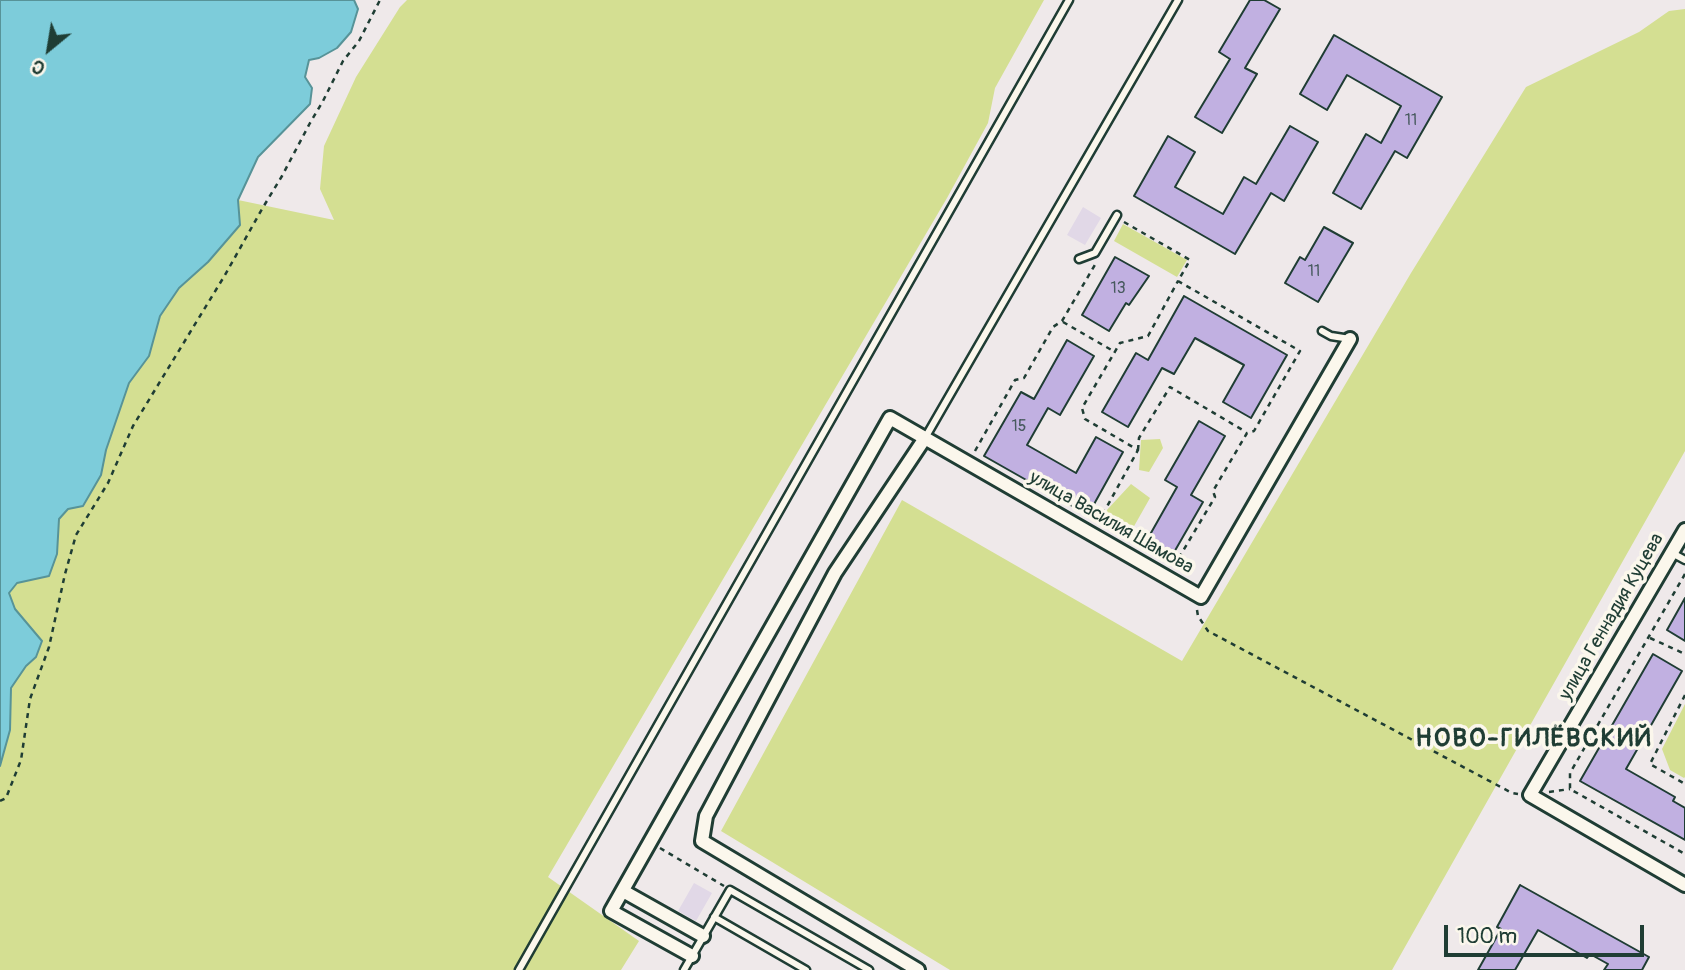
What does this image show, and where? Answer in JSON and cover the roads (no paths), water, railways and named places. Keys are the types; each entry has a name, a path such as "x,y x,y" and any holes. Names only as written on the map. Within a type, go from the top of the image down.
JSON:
{"street":[{"name":"улица Василия Шамова","path":"623,891 890,418 1201,597 1350,339"},
{"path":"918,970 702,841 706,816 835,573 925,438"},
{"name":"улица Геннадия Куцева","path":"1685,530 1530,795 1685,885"},
{"path":"692,956 611,911 623,891 703,936"}],"lane":[{"path":"519,970 1069,0"},
{"path":"925,438 1178,0"},
{"path":"1079,259 1095,253 1119,218"},
{"path":"1322,331 1331,336 1350,339"},
{"path":"1672,552 1685,560"},
{"path":"684,970 730,890 869,970"},
{"path":"714,917 806,970"}],"water":[{"path":"0,0 354,0 358,9 351,32 337,48 319,58 309,60 305,77 312,88 310,104 258,157 238,200 240,225 208,262 179,288 160,316 149,356 129,383 106,450 101,475 83,506 68,509 59,519 57,554 49,576 17,583 9,593 15,609 42,641 36,657 26,666 11,688 10,730 0,766"}],"district":[{"name":"НОВО-ГИЛЁВСКИЙ","path":"1534,739"}]}
